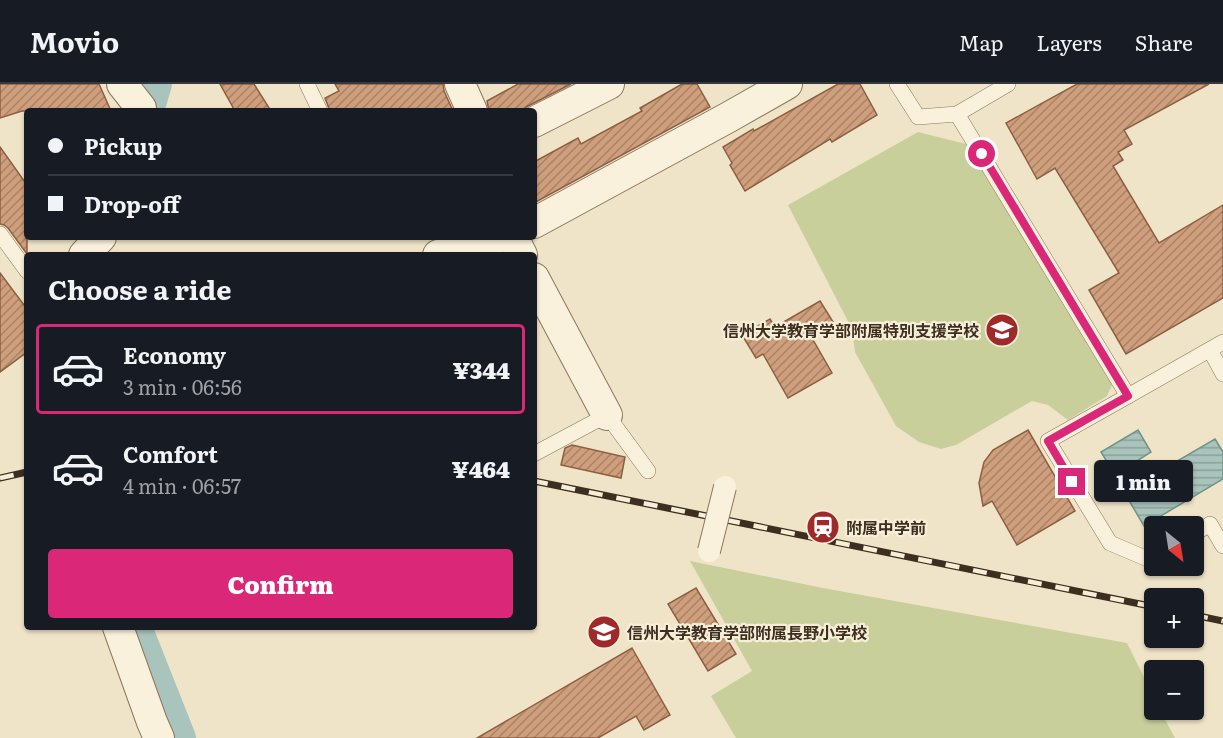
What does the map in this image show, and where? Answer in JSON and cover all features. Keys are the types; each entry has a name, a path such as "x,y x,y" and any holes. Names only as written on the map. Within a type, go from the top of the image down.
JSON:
{"street":[{"path":"122,84 143,101"},
{"path":"460,84 471,108"},
{"path":"537,120 609,84"},
{"path":"537,221 787,84"},
{"path":"87,252 98,240"},
{"path":"447,252 488,240"},
{"path":"537,284 607,415"},
{"path":"709,551 725,487"},
{"path":"119,630 159,738"}],"lane":[{"path":"307,84 319,108"},
{"path":"897,84 918,117 957,114 1008,84"},
{"path":"957,114 1128,396"},
{"path":"0,234 24,267"},
{"path":"1144,557 1110,543 1048,441 1216,346 1223,374"},
{"path":"537,452 607,415 648,471"},
{"path":"1204,528 1210,524 1223,546"}],"green space":[{"path":"918,132 966,144 1112,385 1107,396 1068,420 1048,405 1032,401 956,445 941,449 919,442 896,426 855,352 852,329 788,205"},
{"path":"690,561 823,588 1127,643 1144,677 1144,720 1165,720 1175,738 736,738 711,696 752,671"}],"water":[{"path":"1138,430 1151,452 1115,475 1101,452"},
{"path":"1215,439 1223,452 1223,479 1161,516 1144,516 1144,526 1124,492"}],"building":[{"path":"0,84 99,84 110,108 24,108 24,111 0,118"},
{"path":"220,84 254,84 269,108 233,108"},
{"path":"335,84 443,84 452,108 329,108 325,98 339,91"},
{"path":"518,84 571,84 525,108 488,108 487,101"},
{"path":"682,84 697,84 710,107 537,201 537,160 578,138 581,144 642,111 640,108"},
{"path":"838,84 860,84 877,115 832,142 830,139 745,191 723,147"},
{"path":"1077,84 1209,84 1124,130 1132,144 1118,152 1123,160 1113,166 1159,243 1223,205 1223,298 1126,354 1089,290 1119,273 1055,168 1037,179 1006,123"},
{"path":"0,147 24,181 24,240 27,240 27,252 8,228 0,224"},
{"path":"0,273 24,305 24,354 0,372"},
{"path":"820,301 835,325 812,338 832,373 788,398 763,354 756,358 742,335 770,319 775,327"},
{"path":"1028,430 1075,511 1017,545 992,501 983,506 979,483 984,462 993,450"},
{"path":"572,445 625,457 621,478 561,465 565,448"},
{"path":"696,588 736,654 708,671 668,604"},
{"path":"632,648 670,715 644,730 636,716 598,738 477,738"}],"waterway":[{"path":"150,108 157,84"},
{"path":"138,630 181,738"}],"railway":[{"path":"0,478 24,473"},
{"path":"537,482 1144,605"},
{"path":"1204,617 1223,621"}],"place":[{"name":"信州大学教育学部附属特別支援学校","path":"1002,330"},
{"name":"附属中学前","path":"823,527"},
{"name":"信州大学教育学部附属長野小学校","path":"604,632"}],"route":[{"path":"982,154 1128,396 1048,441 1072,482"}]}
